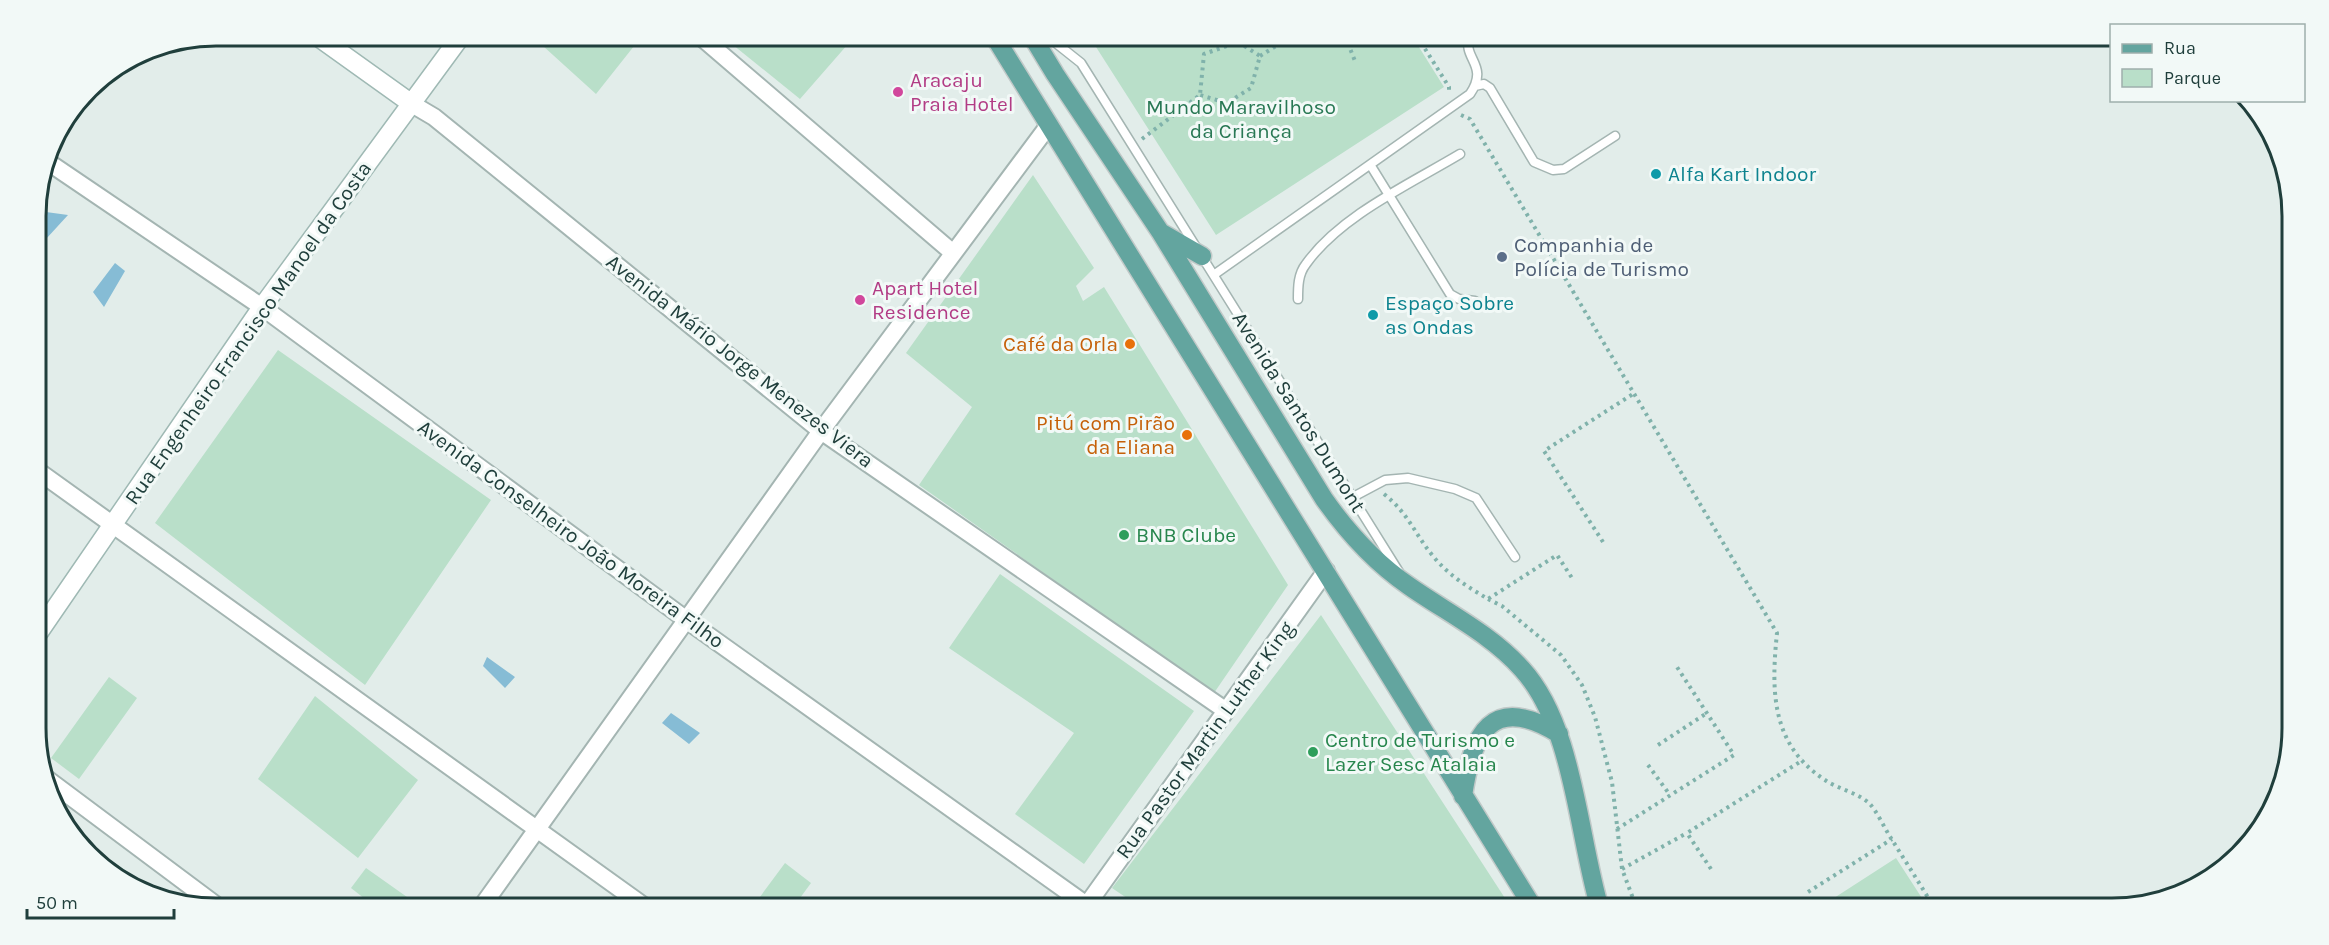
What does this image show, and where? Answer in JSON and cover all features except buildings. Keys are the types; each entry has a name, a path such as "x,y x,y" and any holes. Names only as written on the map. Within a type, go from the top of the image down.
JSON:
{"main road":[{"path":"1001,47 1527,898"},
{"name":"Avenida Santos Dumont","path":"1038,47 1054,75 1161,233 1329,507 1347,532 1377,562 1407,585 1486,638 1522,669 1539,693 1559,734 1597,898"},
{"path":"1161,233 1202,256"},
{"path":"1463,796 1469,758 1483,730 1494,721 1526,718 1542,723 1559,734"}],"street":[{"path":"332,47 412,104"},
{"name":"Rua Engenheiro Francisco Manoel da Costa","path":"47,620 262,307 453,47"},
{"path":"713,47 952,252"},
{"name":"Avenida Mário Jorge Menezes Viera","path":"412,104 435,117 821,431 1225,710"},
{"path":"488,898 688,621 821,431 952,252 1049,125"},
{"name":"Avenida Conselheiro João Moreira Filho","path":"54,166 262,307 688,621 1074,898"},
{"path":"47,477 633,898"},
{"name":"Rua Pastor Martin Luther King","path":"1095,898 1225,710 1326,571"},
{"path":"58,787 206,897"}],"lane":[{"path":"1061,47 1081,63 1215,274 1407,585"},
{"path":"1215,274 1470,94 1475,86 1478,71 1468,47"},
{"path":"1475,86 1484,84 1490,88 1534,162 1545,167 1564,169 1615,136"},
{"path":"1298,299 1298,284 1304,265 1335,231 1460,154"},
{"path":"1371,166 1450,294 1458,299 1475,301"},
{"path":"1353,497 1372,484 1408,478 1455,489 1476,498 1515,557"}],"path":[{"path":"1133,145 1200,96 1204,54 1224,47"},
{"path":"1246,47 1260,56"},
{"path":"1200,96 1227,103 1251,88 1260,56 1274,47"},
{"path":"1349,47 1355,61"},
{"path":"1424,47 1449,87"},
{"path":"1470,119 1777,633 1772,674 1778,719 1803,760 1827,782 1869,803 1928,898"},
{"path":"1603,542 1544,451 1634,393"},
{"path":"1372,484 1407,516 1417,536 1453,577 1502,606 1561,656 1582,685 1595,717 1612,782 1622,869 1633,898"},
{"path":"1488,599 1557,555 1572,578"},
{"path":"1617,829 1734,755 1677,667"},
{"path":"1658,745 1707,713"},
{"path":"1622,869 1687,833 1803,760"},
{"path":"1648,765 1670,795"},
{"path":"1687,833 1711,868"},
{"path":"1808,892 1892,839"}],"green space":[{"path":"544,47 633,47 596,94"},
{"path":"736,47 845,47 800,99"},
{"name":"Mundo Maravilhoso da Criança","path":"1096,47 1419,47 1444,87 1216,235"},
{"name":"BNB Clube","path":"1033,175 1094,268 1076,286 1083,301 1104,287 1288,585 1214,693 919,485 972,407 906,353"},
{"path":"278,350 491,500 365,685 155,523"},
{"path":"1000,574 1194,711 1084,864 1015,814 1074,733 949,648"},
{"name":"Centro de Turismo e Lazer Sesc Atalaia","path":"1321,615 1505,898 1127,898 1112,888"},
{"path":"109,677 137,698 79,779 51,758"},
{"path":"315,696 418,780 358,858 258,779"},
{"path":"105,856 134,876 122,870"},
{"path":"1896,858 1922,898 1834,898"},
{"path":"785,863 811,883 800,898 759,898"},
{"path":"366,868 408,898 364,898 351,888"}],"water":[{"path":"47,212 68,215 47,238"},
{"path":"115,263 125,271 104,307 93,292"},
{"path":"487,657 515,677 505,688 483,666"},
{"path":"671,713 700,733 689,744 662,723"}],"place":[{"name":"Aracaju Praia Hotel","path":"898,92"},
{"name":"Alfa Kart Indoor","path":"1656,174"},
{"name":"Companhia de Polícia de Turismo","path":"1502,257"},
{"name":"Apart Hotel Residence","path":"860,300"},
{"name":"Espaço Sobre as Ondas","path":"1373,315"},
{"name":"Café da Orla","path":"1130,344"},
{"name":"Pitú com Pirão da Eliana","path":"1187,435"},
{"name":"BNB Clube","path":"1124,535"},
{"name":"Centro de Turismo e Lazer Sesc Atalaia","path":"1313,752"}]}
